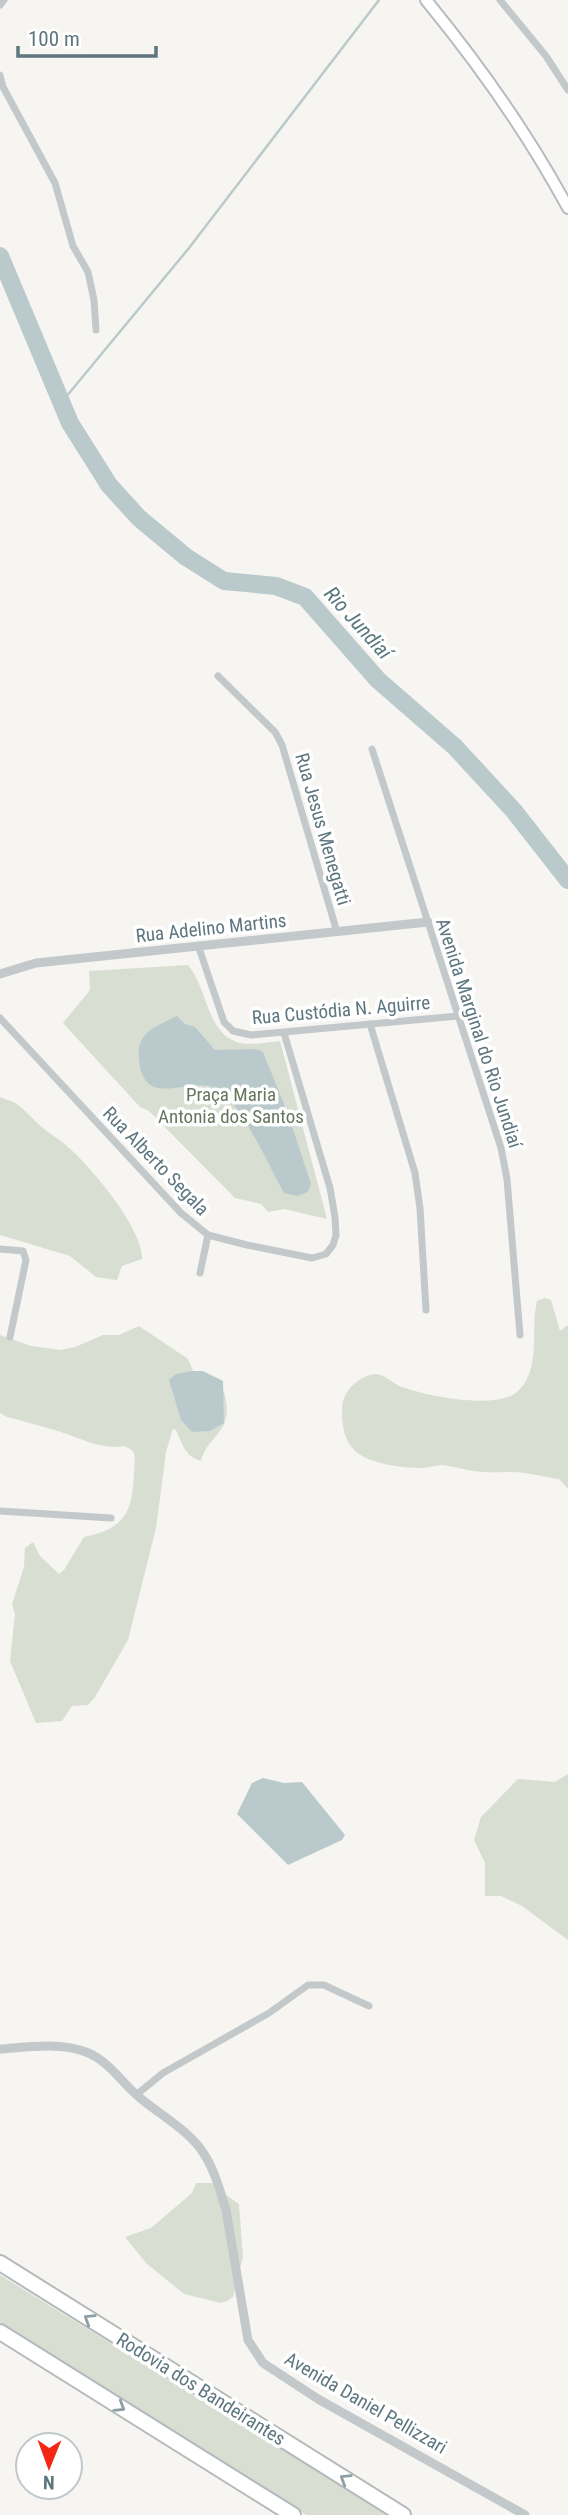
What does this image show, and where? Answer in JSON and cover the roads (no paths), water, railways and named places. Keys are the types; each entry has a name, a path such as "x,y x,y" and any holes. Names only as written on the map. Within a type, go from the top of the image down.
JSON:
{"highway":[{"name":"Rodovia dos Bandeirantes","path":"0,2263 402,2515"},
{"path":"0,2332 293,2515"}],"main road":[{"path":"426,0 483,71 537,151 568,208"}],"street":[{"path":"0,5 4,0"},
{"path":"500,0 547,56 568,90"},
{"path":"0,75 3,88 55,183 73,246 88,272 94,300 96,330"},
{"name":"Rua Jesus Menegatti","path":"218,677 275,733 282,745 337,932"},
{"name":"Avenida Marginal do Rio Jundiaí","path":"372,749 501,1149 520,1335"},
{"name":"Rua Adelino Martins","path":"0,974 36,963 428,922"},
{"name":"Rua Custódia N. Aguirre","path":"199,948 225,1022 233,1031 251,1035 284,1033 458,1016"},
{"name":"Rua Alberto Segala","path":"0,1018 181,1213 208,1235 302,1257 320,1257 326,1254 336,1235 332,1198 284,1033"},
{"path":"370,1024 415,1173 420,1208 426,1310"},
{"path":"200,1273 208,1235"},
{"path":"0,1249 18,1249 23,1251 26,1259 10,1337"},
{"path":"0,1511 111,1518"},
{"path":"136,2095 163,2073 269,2013 309,1985 324,1985 369,2006"},
{"name":"Avenida Daniel Pellizzari","path":"0,2049 41,2046 86,2052 97,2058 136,2095 195,2141 205,2155 220,2190 226,2210 248,2340 263,2363 318,2399 525,2515"}],"waterway":[{"path":"61,403 189,248 379,0"},
{"name":"Rio Jundiaí","path":"0,256 70,423 109,485 139,518 186,557 224,581 276,586 305,597 378,680 455,747 514,811 568,880"}],"park label":[{"name":"Praça Maria Antonia dos Santos","path":"231,1105"}]}
